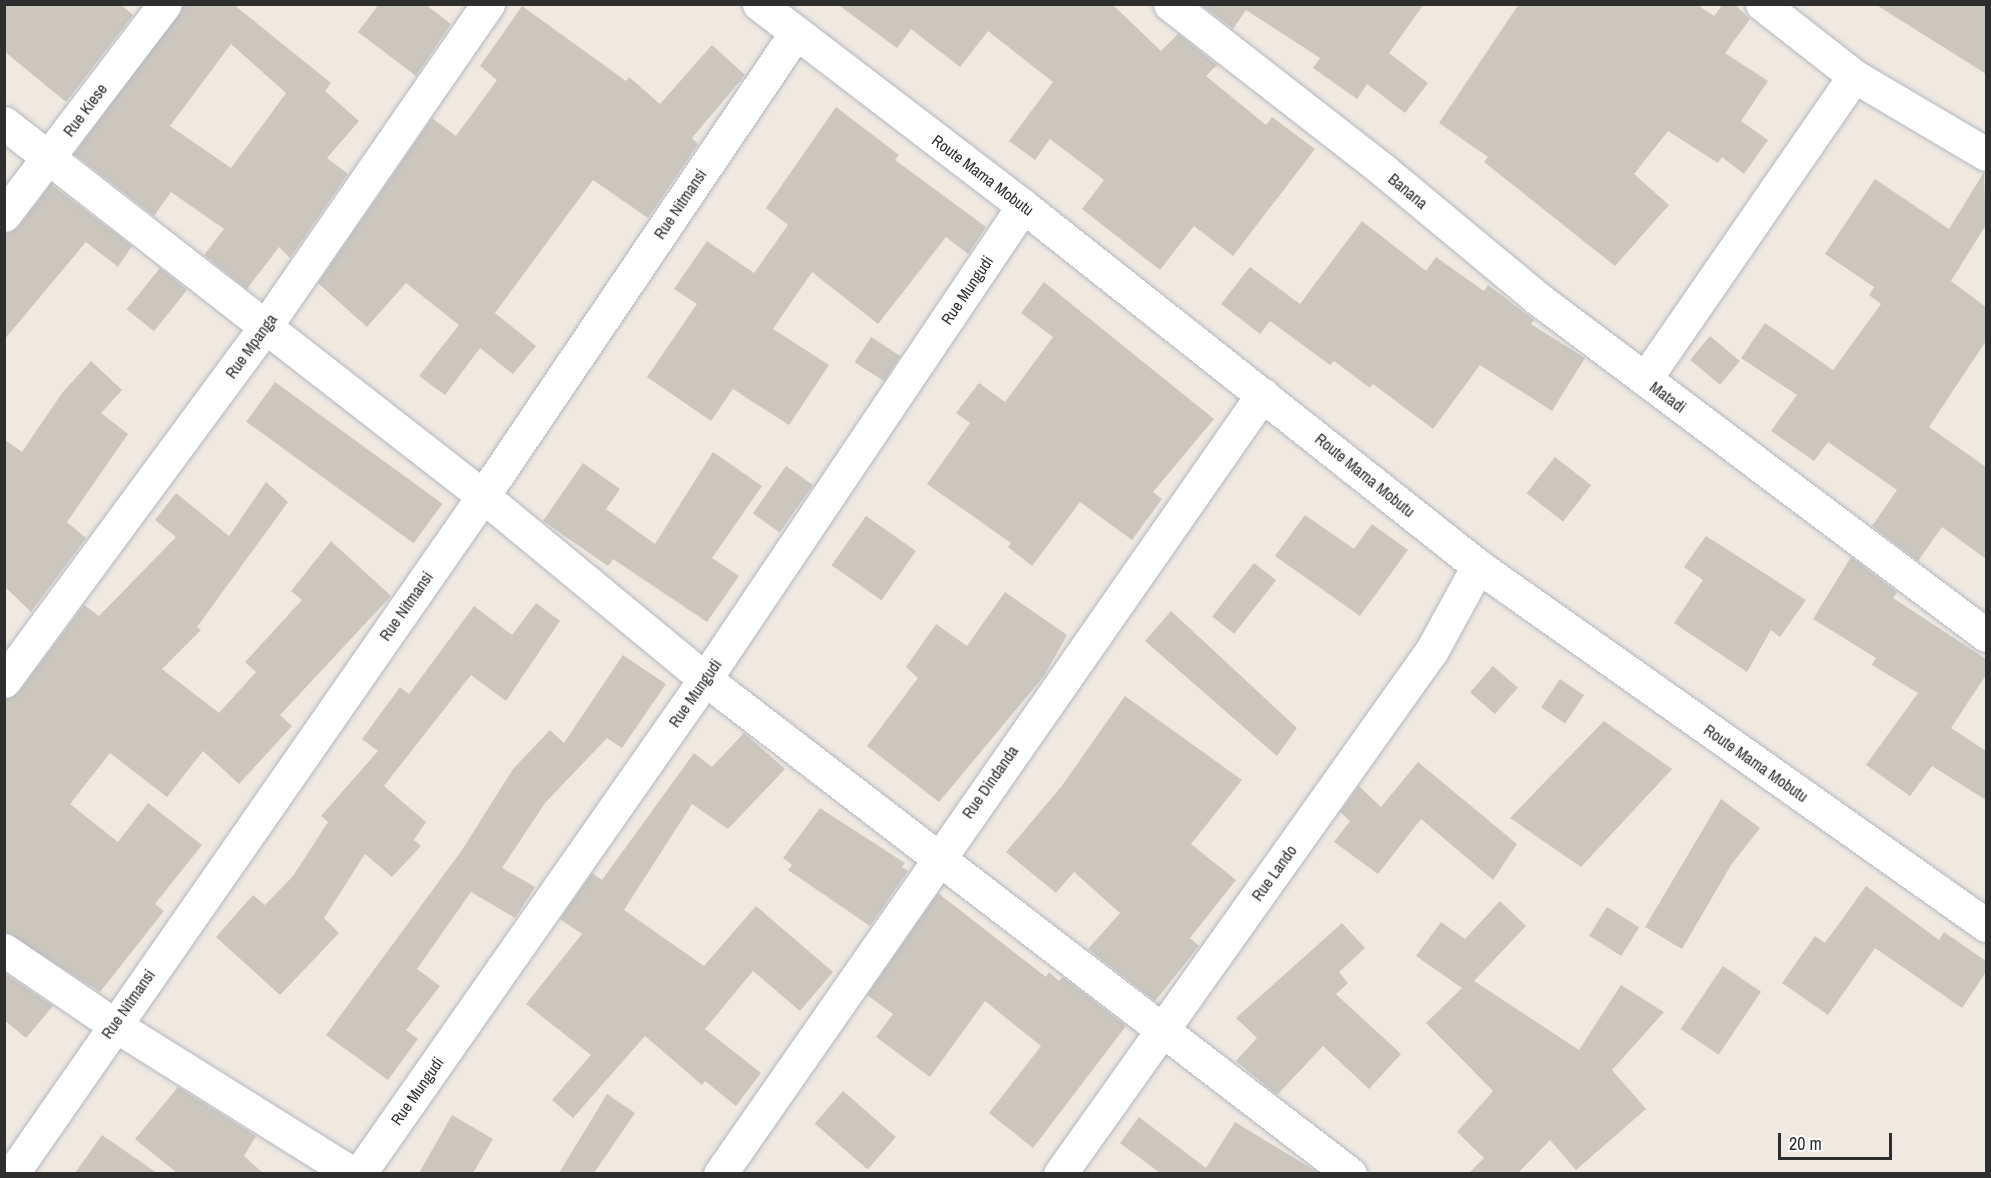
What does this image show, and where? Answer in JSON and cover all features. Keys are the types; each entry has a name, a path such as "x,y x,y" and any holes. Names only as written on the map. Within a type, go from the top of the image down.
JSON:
{"street":[{"name":"Rue Kiese","path":"4,215 165,4"},
{"name":"Rue Mpanga","path":"4,681 265,327 488,4"},
{"name":"Banana","path":"1170,4 1645,379"},
{"path":"1762,4 1854,76 1986,154"},
{"name":"Route Mama Mobutu","path":"778,15 1263,394 1478,566 1986,925"},
{"name":"Rue Nitmansi","path":"12,1173 113,1024 483,496 778,15"},
{"name":"Matadi","path":"1854,76 1645,379 1986,635"},
{"path":"4,123 483,496 705,679 1350,1173"},
{"name":"Rue Mungudi","path":"359,1173 705,679 1023,206"},
{"name":"Rue Dindanda","path":"720,1173 937,857 1263,394"},
{"name":"Rue Lando","path":"1060,1173 1432,650 1478,566"},
{"path":"4,950 113,1024 353,1173"}],"building":[{"path":"4,4 120,4 133,15 66,102 4,51"},
{"path":"185,4 233,4 331,83 325,91 359,121 327,158 348,174 290,258 279,247 247,289 204,255 224,229 171,192 154,216 74,154","holes":["231,44 286,93 231,168 170,126"]},
{"path":"379,4 425,4 451,24 416,76 358,32"},
{"path":"837,4 1112,4 1161,51 1178,34 1217,65 1206,76 1266,125 1272,117 1315,149 1233,256 1194,226 1160,270 1082,209 1104,180 1050,139 1035,160 1009,141 1053,82 988,31 960,67 911,29 897,48"},
{"path":"1424,4 1389,53 1428,83 1405,113 1367,84 1357,99 1313,68 1320,58 1246,10 1233,29 1203,6"},
{"path":"1519,4 1696,4 1714,16 1723,4 1734,4 1750,19 1725,53 1768,81 1741,121 1768,140 1744,174 1722,157 1718,163 1668,131 1634,174 1669,205 1615,266 1484,162 1488,157 1439,123"},
{"path":"1875,4 1986,4 1986,74"},
{"path":"522,6 626,81 629,77 660,104 712,45 745,75 692,138 698,144 648,218 593,180 495,313 536,346 513,374 480,348 445,395 419,376 459,325 406,283 367,327 318,283 432,118 456,136 497,80 480,66"},
{"path":"836,107 899,155 895,160 986,227 968,254 946,237 878,324 812,272 773,329 829,365 789,425 733,389 711,421 647,377 697,304 674,289 707,241 754,273 788,225 766,208"},
{"path":"1984,172 1986,225 1951,281 1986,307 1986,341 1929,427 1986,467 1986,559 1942,527 1918,561 1872,526 1897,490 1828,442 1814,461 1771,431 1797,395 1741,358 1765,323 1833,370 1881,304 1869,295 1874,287 1825,254 1875,179 1949,229"},
{"path":"51,184 132,246 118,267 86,242 4,340 4,236 19,226"},
{"path":"1362,221 1426,271 1436,257 1484,291 1488,285 1534,320 1531,324 1585,358 1552,411 1480,365 1433,429 1373,384 1370,388 1334,361 1330,365 1270,321 1260,334 1221,304 1250,267 1300,304"},
{"path":"160,268 187,290 154,331 127,309"},
{"path":"1044,282 1214,419 1153,492 1162,499 1132,540 1080,502 1032,566 1008,547 1011,543 927,484 970,423 956,413 979,383 1005,402 1053,337 1021,313"},
{"path":"1710,336 1740,361 1720,385 1690,360"},
{"path":"871,337 900,356 884,381 855,362"},
{"path":"91,361 122,390 101,413 128,434 67,522 86,538 31,612 4,586 4,439 22,452 62,393"},
{"path":"275,382 442,504 414,543 246,422"},
{"path":"713,452 762,486 712,558 739,576 707,622 613,559 608,566 543,521 583,463 620,489 606,509 655,544"},
{"path":"1555,457 1591,485 1563,522 1527,493"},
{"path":"786,466 813,485 780,532 753,514"},
{"path":"266,482 288,502 197,627 201,630 162,669 219,713 256,672 245,662 302,600 291,591 331,541 391,596 280,715 292,726 239,784 203,751 167,797 110,753 70,804 118,842 148,803 202,845 155,904 164,911 100,992 4,931 4,699 19,692 84,605 99,616 176,537 155,520 176,493 229,536"},
{"path":"1305,515 1354,549 1372,524 1408,550 1360,616 1275,556"},
{"path":"866,516 916,551 882,600 832,565"},
{"path":"1706,536 1806,600 1780,637 1771,630 1747,672 1674,623 1703,580 1684,567"},
{"path":"1851,557 1897,592 1893,598 1986,659 1986,675 1951,728 1986,751 1986,800 1932,766 1910,796 1866,765 1918,693 1872,665 1876,658 1813,619"},
{"path":"1254,563 1276,580 1234,634 1212,617"},
{"path":"1005,592 1067,635 1044,676 939,802 867,746 918,678 906,667 936,624 967,646"},
{"path":"536,603 560,621 506,701 471,675 384,786 426,822 414,840 421,846 392,877 365,854 324,918 339,933 280,995 216,937 253,895 265,905 293,876 328,822 321,816 378,751 362,739 400,687 409,694 474,606 512,635"},
{"path":"1171,611 1297,728 1277,756 1145,641"},
{"path":"623,655 666,684 622,748 607,738 545,803 502,868 535,887 515,918 471,892 417,969 440,986 406,1030 418,1039 388,1080 326,1035 462,850 513,769 550,730 564,743"},
{"path":"1493,666 1518,688 1495,714 1470,692"},
{"path":"1560,679 1584,695 1565,723 1541,707"},
{"path":"1125,696 1242,780 1191,844 1236,880 1190,938 1199,946 1155,1001 1088,949 1120,913 1074,872 1056,893 1006,852 1061,787"},
{"path":"1604,721 1672,769 1581,867 1510,818"},
{"path":"744,733 785,769 728,829 692,804 624,910 704,966 756,906 833,972 800,1011 753,971 705,1029 761,1073 736,1106 705,1081 702,1085 645,1036 573,1118 552,1100 591,1055 526,1004 582,934 560,919 592,873 602,880 694,753 712,767"},
{"path":"1418,762 1517,844 1493,880 1421,819 1378,874 1334,842 1350,821 1340,812 1359,786 1381,807"},
{"path":"1721,799 1760,828 1731,865 1682,949 1645,927"},
{"path":"820,808 905,863 902,867 908,871 870,926 788,870 792,865 783,858"},
{"path":"1866,886 1939,940 1944,932 1986,961 1986,972 1962,1008 1875,948 1828,1015 1782,983 1815,936 1825,943"},
{"path":"938,893 1046,977 1049,972 1059,981 1063,977 1126,1026 1033,1148 989,1113 1041,1046 985,1001 930,1077 876,1037 893,1014 867,995"},
{"path":"1500,901 1526,926 1474,981 1579,1050 1621,985 1664,1012 1612,1070 1646,1109 1576,1170 1550,1140 1518,1173 1469,1173 1484,1158 1457,1132 1493,1091 1426,1023 1462,988 1416,956 1441,922 1465,939"},
{"path":"1607,907 1639,927 1621,956 1589,936"},
{"path":"1342,923 1365,948 1339,972 1348,983 1336,994 1401,1054 1369,1089 1323,1046 1277,1095 1236,1061 1257,1038 1236,1018"},
{"path":"1723,966 1761,992 1719,1055 1681,1029"},
{"path":"4,973 53,1006 26,1038 4,1020"},
{"path":"178,1087 256,1136 244,1156 263,1173 177,1173 135,1139"},
{"path":"843,1091 896,1137 868,1169 815,1123"},
{"path":"607,1094 635,1113 594,1173 559,1173"},
{"path":"452,1115 493,1139 473,1173 419,1173"},
{"path":"1139,1117 1206,1168 1235,1122 1319,1173 1160,1173 1120,1143"},
{"path":"102,1135 157,1173 75,1173"}]}
